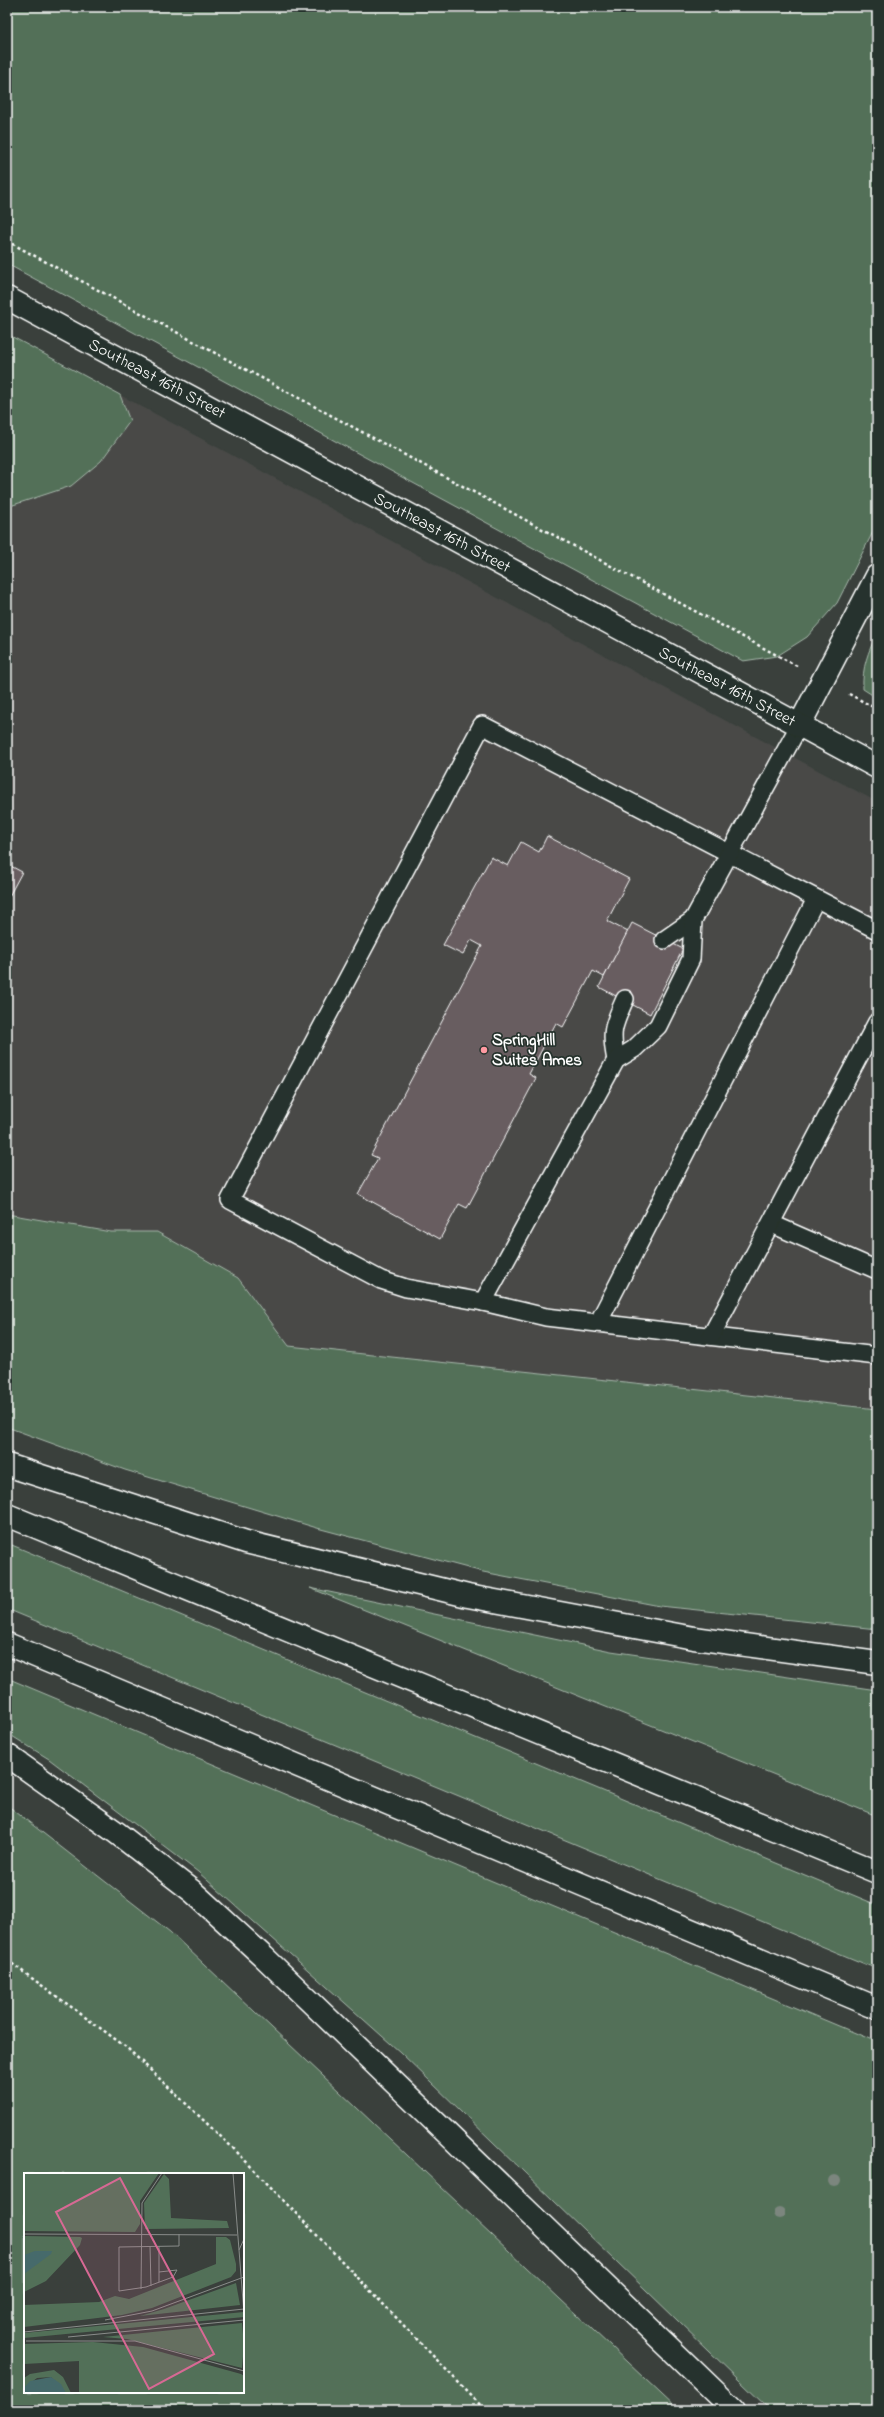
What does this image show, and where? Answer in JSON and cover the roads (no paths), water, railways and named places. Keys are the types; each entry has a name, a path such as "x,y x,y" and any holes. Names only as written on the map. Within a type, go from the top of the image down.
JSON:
{"main road":[{"name":"Southeast 16th Street","path":"7,298 877,768"},
{"path":"799,726 877,576"},
{"path":"7,1465 246,1542 468,1596 694,1638 877,1662"},
{"path":"7,1515 877,1872"},
{"path":"7,1644 877,2008"},
{"path":"7,1755 117,1833 192,1891 270,1963 734,2410"}],"lane":[{"path":"877,930 482,725 230,1200 381,1280 406,1288 483,1302 546,1317 877,1356"},
{"path":"483,1302 616,1060 634,1049 658,1026 691,959 694,920 799,726"},
{"path":"598,1323 816,899"},
{"path":"664,940 694,920"},
{"path":"616,1060 611,1038 614,1023 625,1000"},
{"path":"711,1336 772,1224 877,1022"},
{"path":"772,1224 877,1270"}],"place":[{"name":"SpringHill Suites Ames","path":"484,1050"}]}
